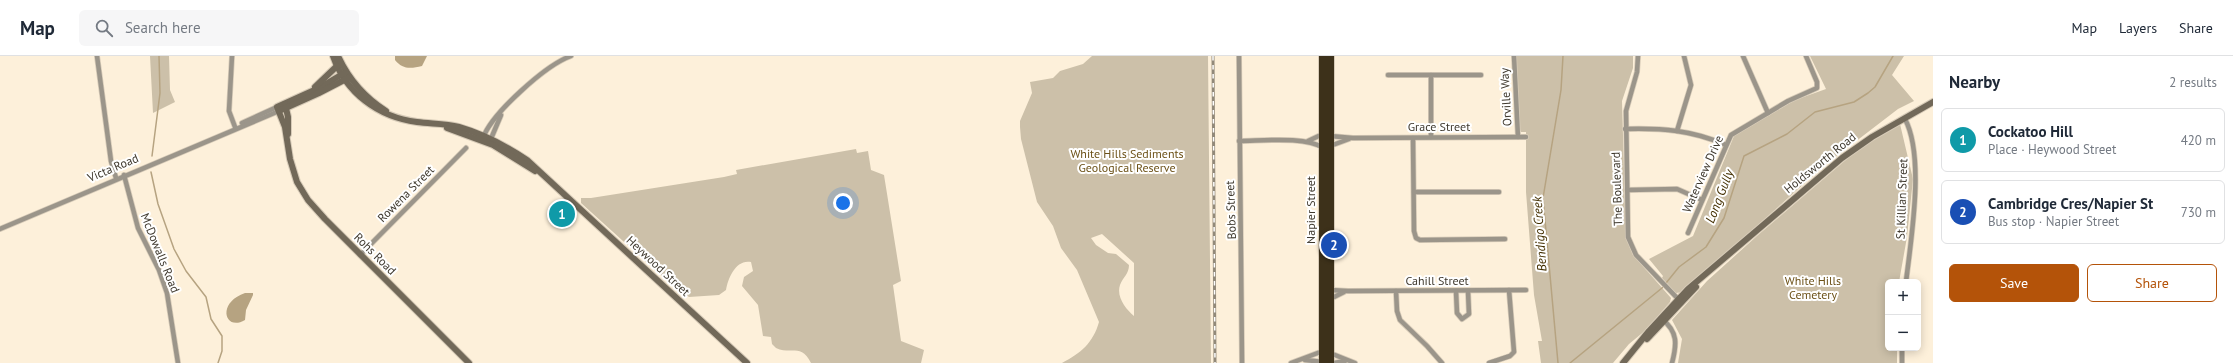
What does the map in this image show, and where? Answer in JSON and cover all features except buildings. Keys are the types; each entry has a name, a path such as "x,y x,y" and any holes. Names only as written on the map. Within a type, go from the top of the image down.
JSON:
{"highway":[{"name":"Napier Street","path":"1323,56 1326,135 1323,181 1323,339 1327,352"},
{"name":"Napier Street","path":"1326,135 1330,56"},
{"path":"1323,181 1326,135"},
{"name":"Napier Street","path":"1326,147 1330,166 1330,299 1326,363"},
{"path":"1323,206 1327,204 1330,166"},
{"path":"1323,339 1326,294 1330,290"}],"main road":[{"path":"333,56 337,66 346,76"},
{"path":"338,56 346,76"},
{"path":"303,95 337,66"},
{"path":"286,105 303,95 346,76"},
{"path":"286,105 346,76"},
{"name":"Heywood Street","path":"346,76 358,95 373,107 390,116 425,123 487,140 555,185 747,363"},
{"name":"Holdsworth Road","path":"1623,363 1680,301 1730,254 1853,150 1933,102"},
{"name":"Victa Road","path":"278,108 286,105"},
{"name":"Rohs Road","path":"286,105 289,122 288,146"},
{"name":"Rohs Road","path":"278,108 285,127 292,167 303,193 318,213 469,363"}],"street":[{"path":"97,56 111,161 116,178"},
{"path":"232,56 229,111 235,127"},
{"path":"487,140 496,117 547,69 571,56"},
{"name":"Bobs Street","path":"1239,56 1242,363"},
{"name":"Orville Way","path":"1514,56 1518,137"},
{"name":"The Boulevard","path":"1638,56 1637,72 1627,104 1625,129 1630,244 1636,255 1680,301"},
{"path":"1677,131 1690,88 1690,76 1684,56"},
{"path":"1743,56 1768,113"},
{"name":"Waterview Drive","path":"1688,233 1726,145 1733,134 1791,99 1817,88 1817,82 1806,56"},
{"path":"1388,75 1481,75"},
{"path":"1431,75 1431,138"},
{"name":"Victa Road","path":"0,229 278,108"},
{"name":"St Killian Street","path":"1905,119 1913,138 1914,175 1914,214 1906,279"},
{"path":"1625,129 1653,128 1703,135 1726,145"},
{"name":"Grace Street","path":"1303,142 1326,135 1353,138 1526,137"},
{"name":"Grace Street","path":"1239,141 1303,142 1326,147 1338,141 1353,138"},
{"path":"1413,138 1414,233 1417,239 1505,239"},
{"name":"Rowena Street","path":"360,255 466,148"},
{"name":"McDowalls Road","path":"124,175 138,228 159,270 167,293 178,363"},
{"path":"1627,190 1677,189 1702,200"},
{"path":"1414,192 1499,192"},
{"name":"Cahill Street","path":"1330,290 1526,290"},
{"path":"1489,363 1510,356 1514,352 1509,290"},
{"name":"Cahill Street","path":"1330,299 1340,293 1348,291"},
{"path":"1396,291 1397,312 1400,320 1442,363"},
{"path":"1456,291 1457,313 1462,319 1469,314 1468,291"},
{"path":"1663,319 1673,330 1676,339 1672,363"},
{"path":"1902,351 1902,363"},
{"path":"1291,363 1327,352 1354,363"},
{"path":"1299,360 1314,360 1326,363"},
{"path":"1334,363 1340,361 1354,363"}],"green space":[{"path":"150,56 169,56 170,90 175,102 153,113"},
{"name":"White Hills Sediments Geological Reserve","path":"1092,56 1208,56 1211,363 1062,363 1075,355 1090,342 1099,322 1077,270 1061,248 1053,226 1037,202 1021,139 1020,121 1032,93 1030,82 1053,78 1060,71 1083,64","holes":["1102,234 1134,263 1134,316 1122,302 1119,294 1120,285 1128,271 1129,265 1116,254 1108,253 1096,245 1091,238"]},
{"path":"1516,56 1633,56 1633,68 1622,101 1626,238 1633,255 1671,298 1670,302 1646,330 1629,344 1613,363 1541,363 1538,341 1542,341 1534,295 1526,192 1526,132 1521,132 1520,130"},
{"path":"1810,56 1904,56 1892,75 1914,101 1898,109 1825,165 1683,292 1676,293 1662,278 1663,276 1649,259 1693,236 1734,136 1795,100 1826,89"},
{"name":"White Hills Cemetery","path":"1900,124 1913,179 1907,237 1900,279 1885,279 1885,351 1897,351 1897,363 1678,363 1682,339 1672,320 1707,281 1862,146"},
{"path":"856,149 857,153 868,151 871,170 884,175 901,281 893,285 901,341 924,350 921,363 811,363 803,353 799,351 781,350 776,348 772,344 771,337 763,336 758,305 742,286 744,277 753,271 751,262 741,263 737,266 731,275 726,290 719,295 689,297 665,279 581,203 581,198 591,198 724,177 737,174 736,170"}],"shaded area":[{"path":"395,56 427,56 422,66 410,68 400,65 395,60"},
{"path":"245,293 253,293 253,295 246,310 245,320 238,323 232,322 227,315 227,309 230,303"}],"waterway":[{"path":"152,156 160,93 159,56"},
{"name":"Bendigo Creek","path":"1558,363 1543,198 1561,90 1563,56"},
{"name":"Long Gully","path":"1570,363 1662,288 1679,267 1706,247 1724,218 1744,156 1787,134 1815,112 1854,102 1868,93 1875,87 1893,56"},
{"path":"151,172 158,204 174,249 186,271 206,297 211,319 222,336 222,351 218,363"}],"railway":[{"path":"1213,56 1215,363"}],"place":[{"name":"Cockatoo Hill","path":"562,214"},
{"name":"Cambridge Cres/Napier St","path":"1334,245"}]}
